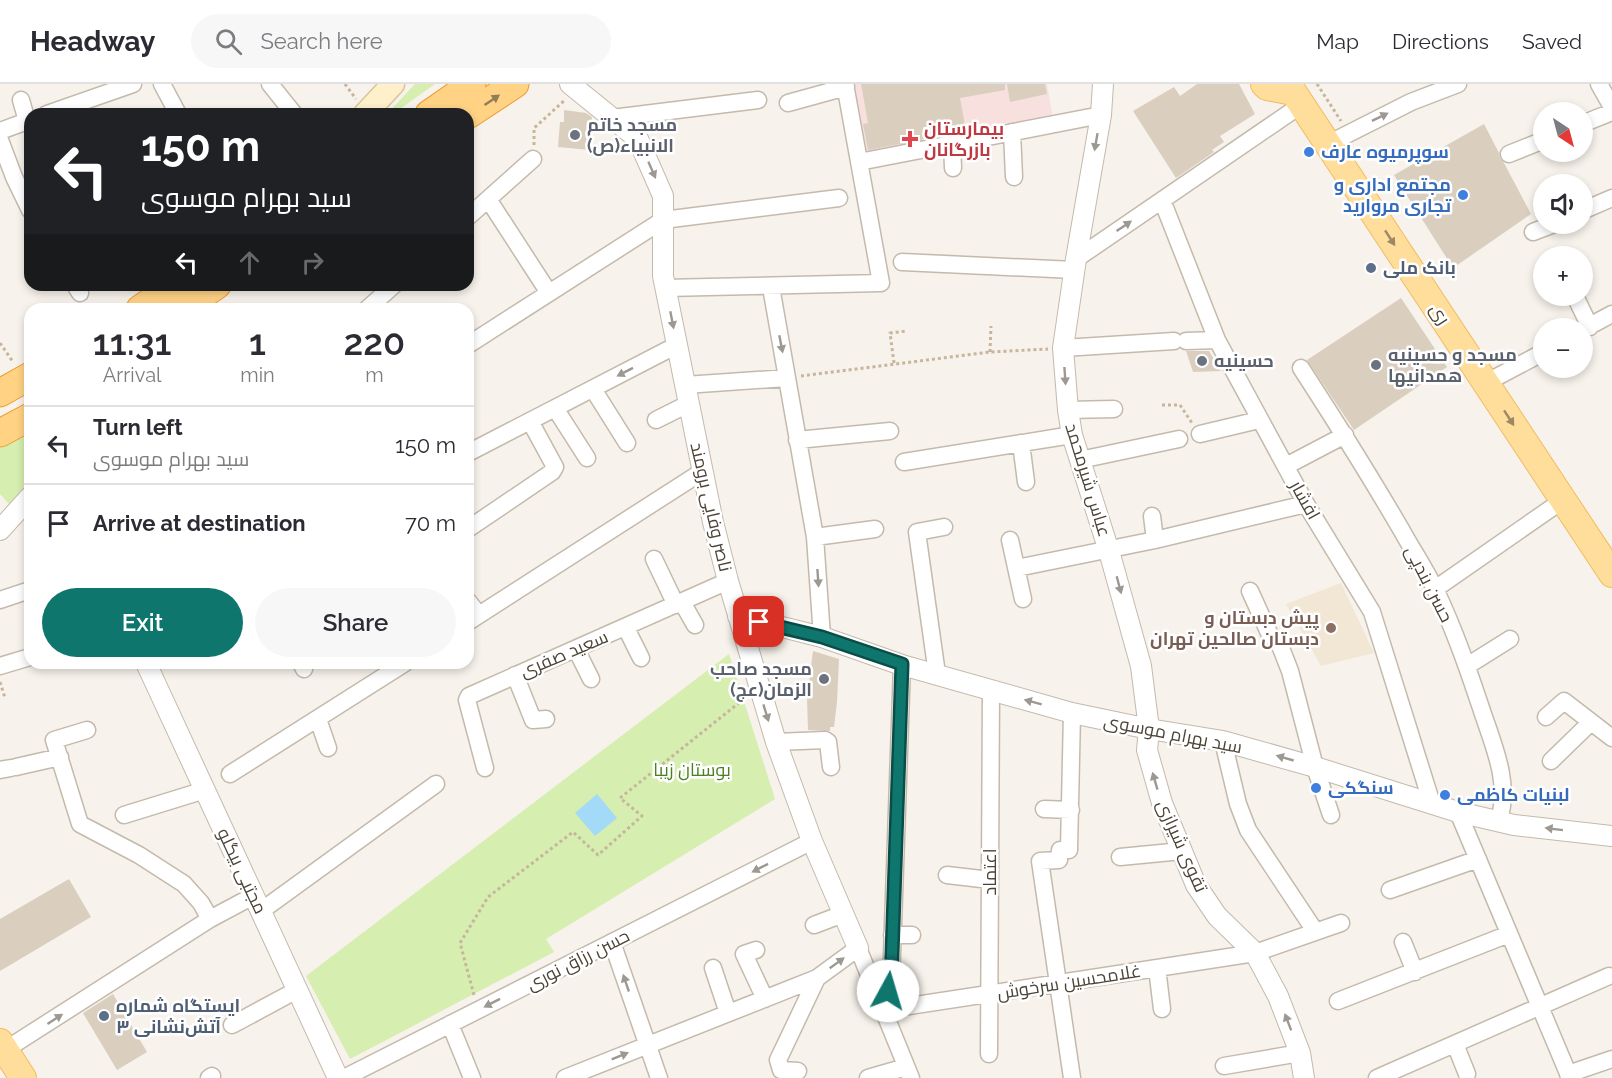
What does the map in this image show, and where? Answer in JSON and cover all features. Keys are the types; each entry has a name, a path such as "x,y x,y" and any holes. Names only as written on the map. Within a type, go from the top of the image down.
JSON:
{"highway":[{"path":"438,108 472,84"},
{"path":"474,111 515,84"},
{"path":"149,303 167,291"},
{"path":"0,393 19,371"},
{"path":"0,412 24,400"},
{"path":"0,433 24,420"}],"main road":[{"path":"371,108 393,84"},
{"path":"1264,84 1266,87 1294,94"},
{"name":"ری","path":"1294,94 1338,138 1563,500 1612,574"},
{"path":"3,1046 23,1078"}],"street":[{"path":"80,108 133,84"},
{"path":"162,84 175,108"},
{"path":"270,84 289,108"},
{"name":"عباس شیرمحمد","path":"1103,84 1101,115 1063,348 1072,435 1109,551 1141,666 1149,729"},
{"path":"1338,138 1411,102 1458,84"},
{"path":"1599,84 1612,107"},
{"path":"665,288 881,283 845,86 788,103"},
{"name":"ناصر وفایی برومند","path":"573,87 639,139 663,196 665,288 728,581 776,742 812,841 858,948"},
{"path":"902,262 1075,265 1162,200 1294,94"},
{"path":"21,100 24,108"},
{"path":"612,118 758,100"},
{"path":"1593,120 1612,112"},
{"path":"859,162 1101,115"},
{"path":"0,131 24,123"},
{"path":"1012,132 1014,177"},
{"path":"0,140 24,198"},
{"path":"952,144 953,168"},
{"path":"1509,154 1533,144"},
{"path":"474,212 533,159"},
{"path":"474,341 663,220 839,198"},
{"path":"1593,206 1612,198"},
{"path":"488,199 549,293"},
{"name":"افشار","path":"1162,200 1217,340 1306,504 1372,612 1432,804"},
{"path":"771,287 815,537 822,637"},
{"path":"380,303 389,291"},
{"path":"1593,324 1612,314"},
{"path":"1063,348 1217,340"},
{"path":"474,450 677,345"},
{"path":"1493,379 1533,358"},
{"name":"حسن بندپی","path":"1301,368 1345,435 1435,589 1467,666 1498,758 1502,776 1503,807 1499,820"},
{"path":"656,420 686,394 788,378"},
{"path":"592,389 627,443"},
{"path":"555,408 587,458"},
{"path":"1068,410 1114,409"},
{"path":"1200,434 1259,420"},
{"path":"474,524 552,472 555,467 530,421"},
{"path":"797,440 890,431"},
{"path":"904,462 1072,435"},
{"path":"1286,466 1345,435"},
{"path":"1080,460 1179,439"},
{"path":"1021,443 1026,482"},
{"path":"474,618 703,471"},
{"path":"1435,589 1563,500"},
{"path":"0,530 24,504"},
{"path":"1017,568 1109,551 1306,504"},
{"path":"1152,516 1155,540"},
{"path":"937,674 917,532 944,527"},
{"path":"815,537 875,529"},
{"path":"1010,540 1023,599"},
{"path":"654,559 679,604 695,625"},
{"name":"سعید صفری","path":"485,768 466,700 468,696 728,581"},
{"path":"1250,591 1270,635 1279,643 1290,671 1315,767 1331,815"},
{"path":"0,600 24,592"},
{"name":"سید بهرام موسوی","path":"738,616 822,637 902,664 1072,713 1223,741 1458,812 1514,825 1611,837"},
{"path":"626,628 641,658"},
{"path":"1467,666 1510,639"},
{"path":"576,649 591,679"},
{"path":"0,666 24,659"},
{"path":"883,1010 891,983 902,664"},
{"name":"مجتبی بیگلو","path":"149,669 338,1078"},
{"path":"230,774 396,669"},
{"path":"515,675 532,720 546,719"},
{"name":"اعتماد","path":"989,1054 991,691"},
{"path":"1546,717 1564,701 1612,738"},
{"path":"1072,713 1071,810 1076,850 1060,850 1059,860 1040,861 1072,1078"},
{"path":"318,719 328,748"},
{"path":"1551,761 1591,722"},
{"name":"تقوی شیرازی","path":"1149,729 1148,750 1153,774 1162,803 1196,885 1217,916 1256,953 1278,996 1300,1053 1304,1078"},
{"path":"87,730 54,740 80,824 139,855 184,884 201,903 210,919"},
{"path":"776,742 825,740 828,742 831,767"},
{"path":"1223,741 1238,804 1248,830 1315,931"},
{"path":"9,769 60,757"},
{"path":"3,1046 210,919 257,903 436,784"},
{"path":"124,815 205,790"},
{"path":"1044,809 1071,810"},
{"path":"1458,812 1569,1076 1612,1059"},
{"name":"حسن رزاق نوری","path":"344,1078 812,841"},
{"path":"1120,857 1182,851"},
{"path":"1390,890 1478,859"},
{"path":"947,875 990,880"},
{"path":"814,925 843,914"},
{"name":"غلامحسین سرخوش","path":"883,1010 1256,953 1341,923"},
{"path":"1338,1001 1509,934"},
{"path":"892,935 912,935"},
{"path":"612,942 659,1078"},
{"path":"1403,942 1415,972"},
{"path":"565,1078 817,978 858,948 909,1073 868,1078"},
{"path":"756,950 744,954 765,999"},
{"path":"713,968 728,1013"},
{"path":"1157,968 1162,1009"},
{"path":"1377,1078 1397,1074 1455,1044 1609,976"},
{"path":"798,1071 782,1070 778,1060 817,978"},
{"path":"232,1025 297,990"},
{"path":"450,1024 472,1078"},
{"path":"1455,1044 1467,1074"},
{"path":"1224,1066 1300,1053"}],"path":[{"path":"1317,84 1338,138"},
{"path":"533,159 534,128 573,87"},
{"path":"990,352 991,326"},
{"path":"894,363 890,333 907,331"},
{"path":"0,343 19,371"},
{"path":"788,378 990,352 1063,348"},
{"path":"1162,405 1180,405 1200,434"},
{"path":"0,682 5,699"},
{"path":"478,1010 460,943 488,897 573,832 598,855 642,816 620,798 758,687"}],"shaded area":[{"name":"بیمارستان بازرگانان","path":"850,84 1047,84 1053,120 865,157"},
{"name":"پیش دبستان و دبستان صالحین تهران","path":"1341,583 1374,653 1321,666 1286,604"}],"green space":[{"path":"415,84 435,84 401,108 393,108"},
{"path":"24,430 24,488 9,504 0,494 0,443"},
{"name":"بوستان زیبا","path":"729,654 775,799 546,939 554,952 350,1059 306,976"}],"water":[{"path":"597,794 617,818 595,836 575,813"}],"building":[{"path":"861,84 1005,84 1005,90 960,98 966,131 868,150 863,124 868,123"},
{"path":"1007,84 1045,84 1047,94 1010,102"},
{"path":"1197,84 1239,84 1255,114 1220,136 1224,142 1212,150 1214,152 1176,178 1133,111 1174,87 1180,96"},
{"name":"مسجد خاتم الانبیاء(ص)","path":"564,110 586,113 592,117 590,150 558,147 560,122 564,122"},
{"name":"مجتمع اداری و تجاری مروارید","path":"1484,124 1531,214 1453,268 1394,175"},
{"name":"مسجد و حسینیه همدانیها","path":"1401,298 1447,367 1354,430 1307,360"},
{"name":"حسینیه","path":"1186,351 1209,351 1221,371 1193,372"},
{"name":"مسجد صاحب الزمان(عج)","path":"813,651 839,659 834,727 830,727 830,731 808,730 807,698"},
{"path":"69,879 91,917 0,971 0,919"},
{"path":"113,994 147,1052 117,1070 83,1013"}],"place":[{"name":"مسجد خاتم الانبیاء(ص)","path":"575,135"},
{"name":"بیمارستان بازرگانان","path":"910,139"},
{"name":"سوپرمیوه عارف","path":"1309,152"},
{"name":"مجتمع اداری و تجاری مروارید","path":"1463,195"},
{"name":"بانک ملی","path":"1371,268"},
{"name":"حسینیه","path":"1202,361"},
{"name":"مسجد و حسینیه همدانیها","path":"1376,365"},
{"name":"پیش دبستان و دبستان صالحین تهران","path":"1331,628"},
{"name":"مسجد صاحب الزمان(عج)","path":"824,679"},
{"name":"سنگکی","path":"1316,788"},
{"name":"لبنیات کاظمی","path":"1445,795"},
{"name":"ایستگاه شماره ۳ آتش‌نشانی","path":"104,1016"}],"route":[{"path":"759,622 822,637 902,664 891,983 888,991"}]}
